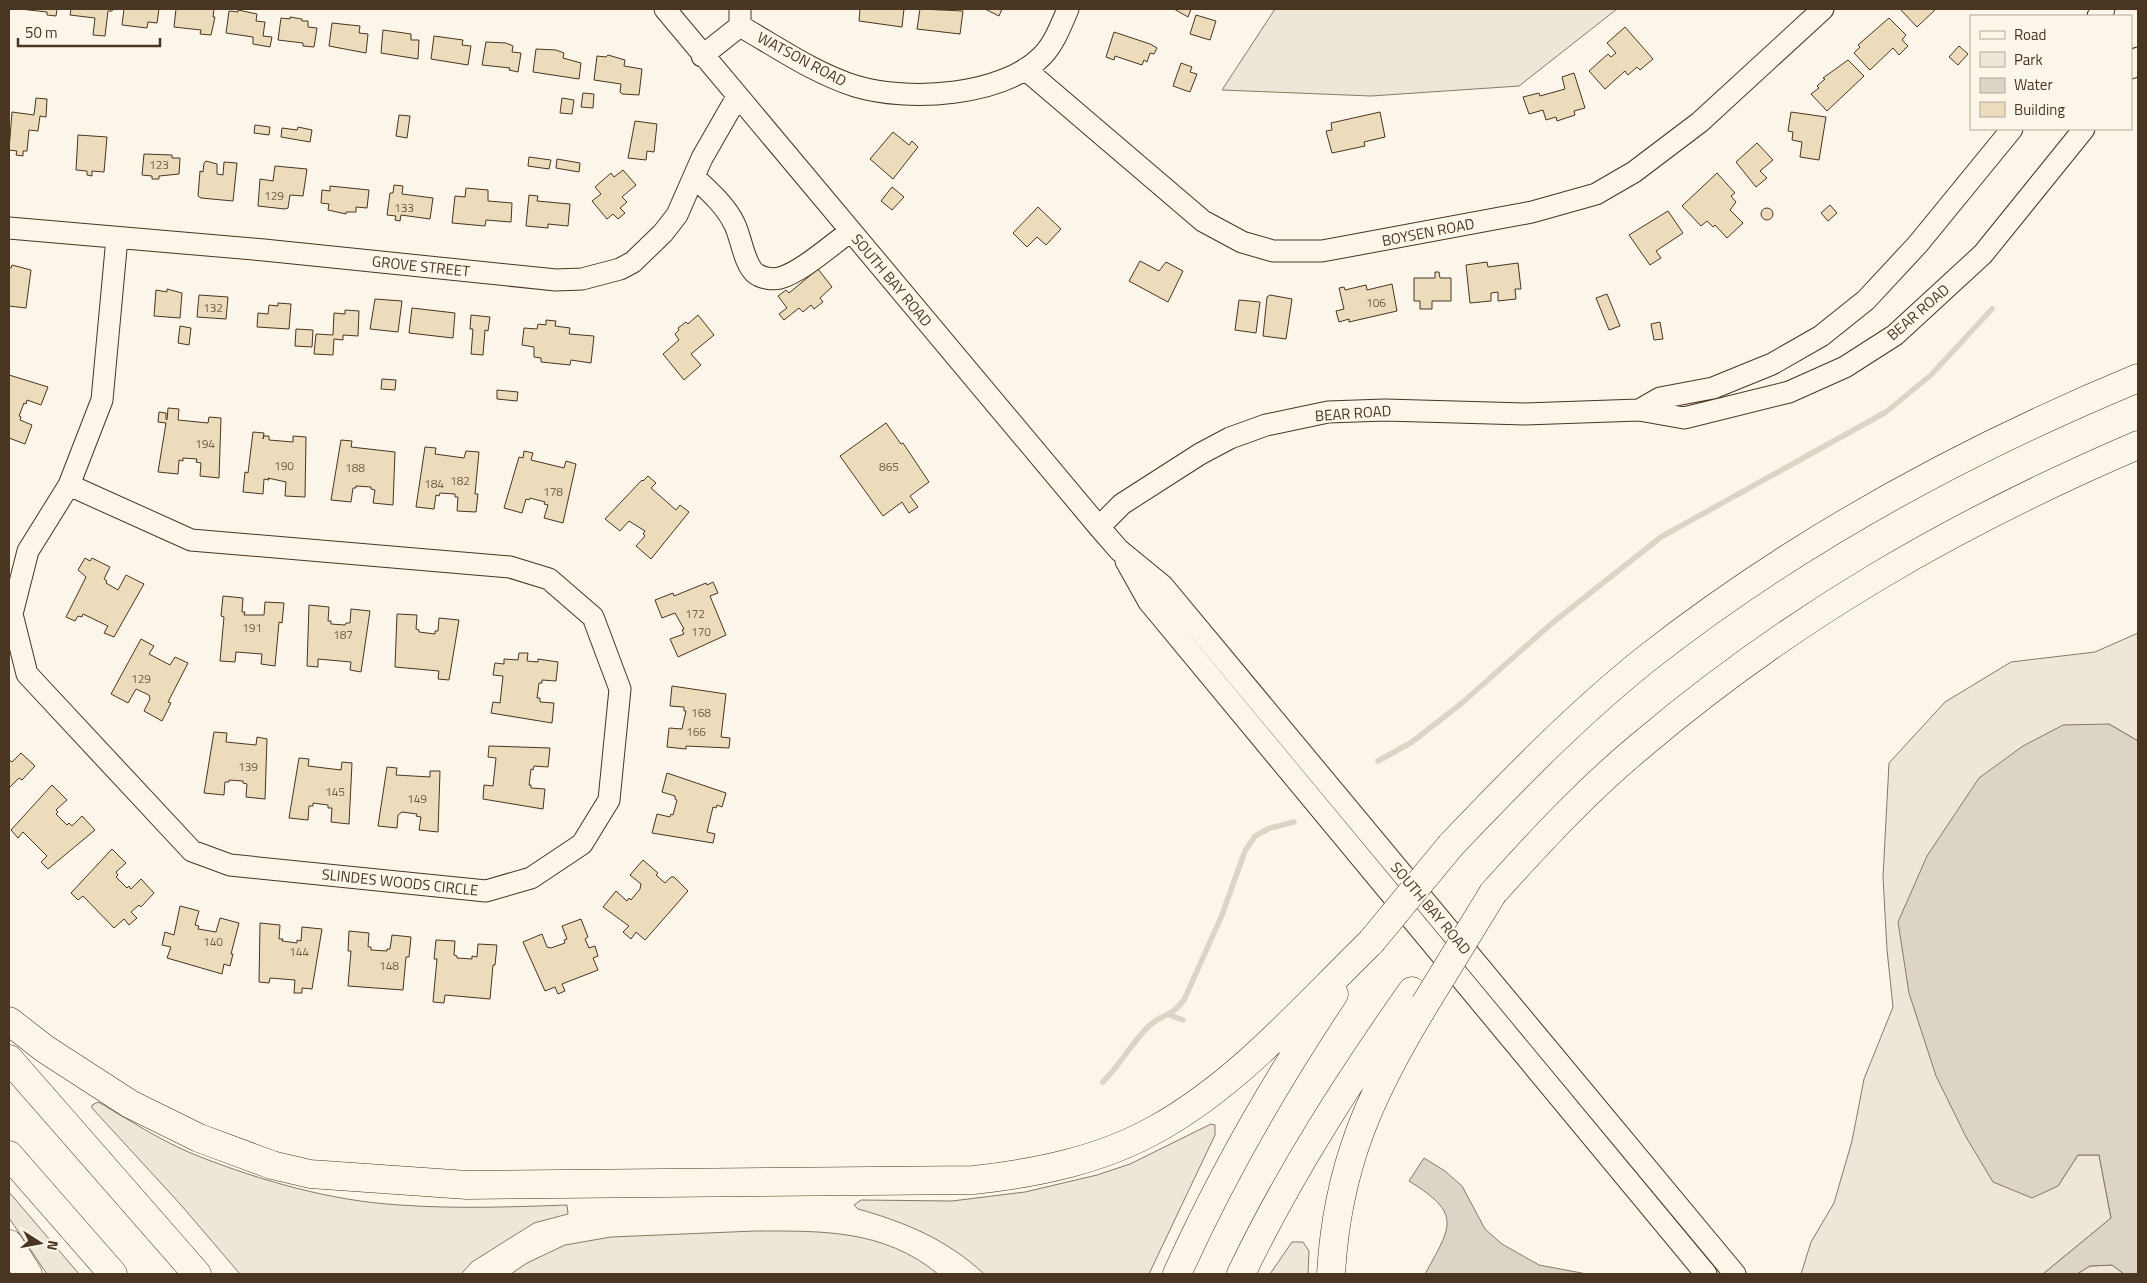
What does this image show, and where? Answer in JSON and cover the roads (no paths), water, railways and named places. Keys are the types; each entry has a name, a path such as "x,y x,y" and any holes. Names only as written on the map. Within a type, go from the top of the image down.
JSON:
{"highway":[{"path":"1177,1274 1226,1172 1259,1111 1296,1052 1371,942 1451,845 1498,796 1592,705 1645,660 1756,578 1814,540 1935,472 2058,412 2138,378"},
{"path":"1241,1274 1296,1166 1333,1106 1419,997 1493,893 1587,795 1638,748 1745,662 1802,622 1893,566 1979,518 2138,445"},
{"path":"9,1021 45,1049 130,1104 200,1138 272,1165 310,1174 467,1185 974,1180 1031,1172 1086,1159 1134,1140 1179,1116 1228,1080 1371,942"},
{"path":"1331,1274 1340,1202 1353,1146 1419,997"},
{"path":"9,1058 197,1274"},
{"path":"9,1155 113,1274"},
{"path":"9,1244 28,1274"}],"street":[{"name":"SOUTH BAY ROAD","path":"665,9 702,56 1099,527 1119,550 1163,586 1735,1274"},
{"name":"WATSON ROAD","path":"740,17 812,68 854,86 890,95 942,95 989,85 1025,69 1042,56 1054,40 1068,9"},
{"name":"BOYSEN ROAD","path":"1025,69 1203,220 1242,242 1273,251 1322,251 1532,212 1596,194 1634,172 1700,122 1823,9"},
{"path":"702,56 740,17"},
{"name":"GROVE STREET","path":"9,228 556,280 582,279 620,269 633,262 663,233 677,215 702,158 737,97"},
{"name":"BEAR ROAD","path":"1639,410 1660,398 1713,388 1772,364 1821,336 1866,300 1918,244 2011,130"},
{"name":"BEAR ROAD","path":"1099,527 1122,504 1200,454 1230,438 1266,425 1328,412 1385,410 1524,414 1639,410 1684,418 1789,392 1845,367 1895,335 1983,254 2083,130"},
{"path":"694,177 718,199 734,224 754,272 762,277 781,278 798,269 851,231"},
{"name":"SLINDES WOODS CIRCLE","path":"69,485 191,540 510,567 548,579 593,617 620,689 608,800 582,844 531,878 486,891 230,865 192,851 27,674 12,614 28,551 69,485 102,400 117,238"},
{"name":"SOUTH BAY ROAD","path":"1119,550 1149,602 1706,1274"}],"water":[{"path":"2109,724 2138,741 2138,1274 2124,1274 2112,1265 2090,1266 2077,1274 2043,1274 2111,1218 2099,1155 2078,1155 2058,1186 2032,1198 1993,1182 1966,1137 1936,1076 1909,993 1898,922 1927,856 1979,778 2023,746 2063,725"},
{"path":"1424,1158 1445,1171 1462,1186 1485,1229 1502,1244 1539,1265 1587,1274 1425,1274 1446,1232 1447,1222 1444,1212 1438,1203 1426,1192 1409,1181"}],"waterway":[{"path":"1378,761 1412,742 1462,703 1551,624 1661,537 1886,412 1931,375 1992,309"},
{"path":"1103,1082 1145,1030 1155,1021 1174,1010 1184,1000 1222,915 1245,851 1255,836 1270,828 1294,822"},
{"path":"1170,1015 1183,1020"}]}
